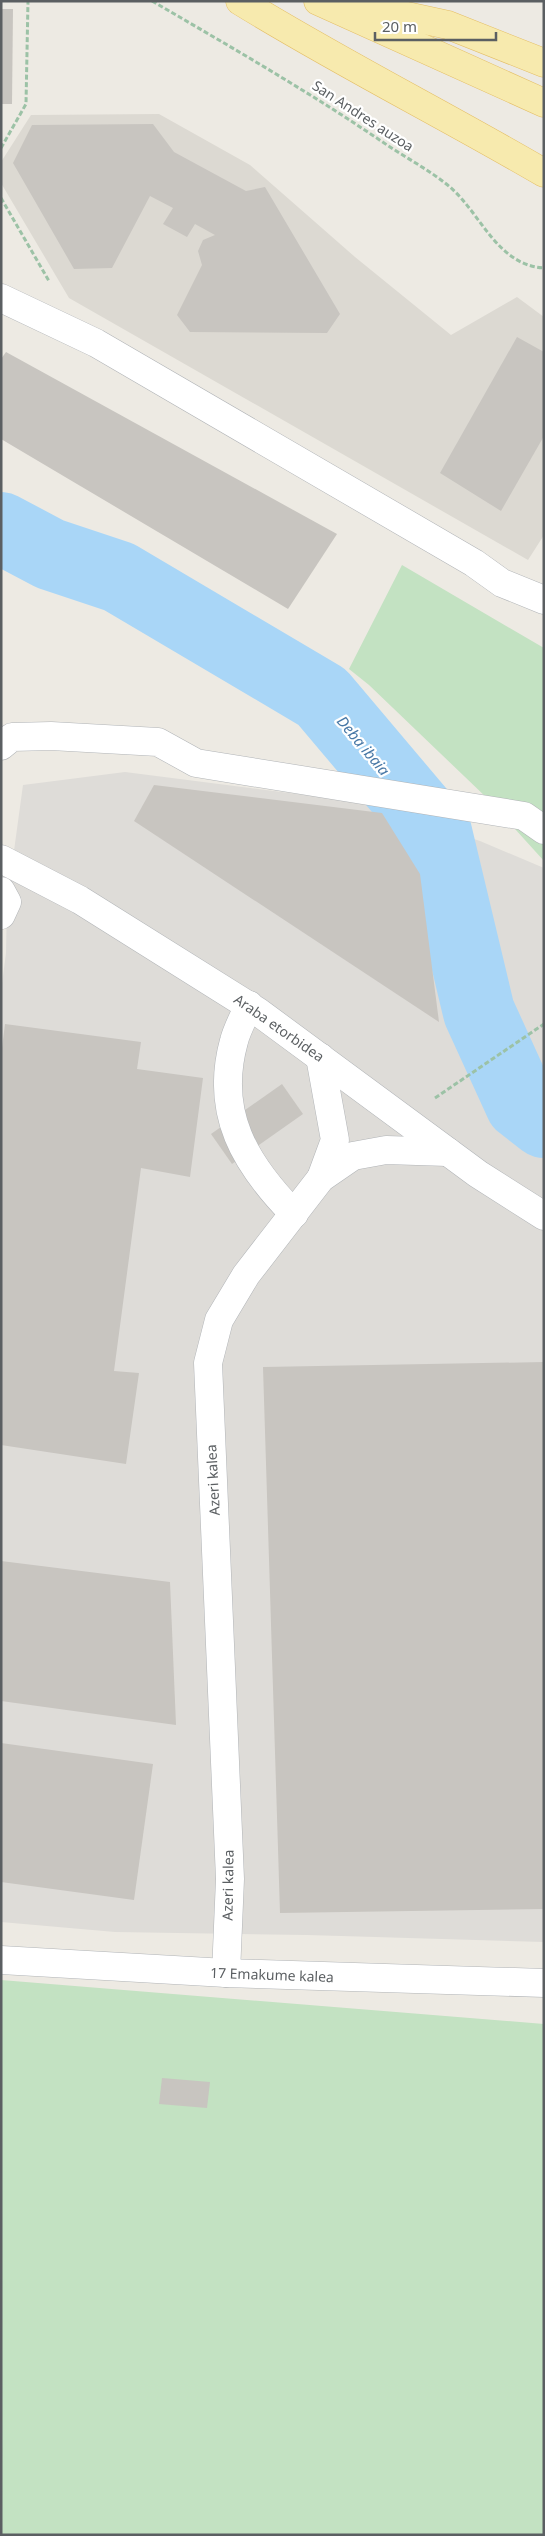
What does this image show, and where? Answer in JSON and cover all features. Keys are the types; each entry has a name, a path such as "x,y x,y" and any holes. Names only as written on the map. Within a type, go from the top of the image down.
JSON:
{"main road":[{"path":"240,1 298,37 450,118 544,172"},
{"path":"318,1 544,103"},
{"path":"338,1 448,25 544,63"}],"street":[{"path":"1,298 96,343 474,562 502,583 544,600"},
{"path":"1,746 12,737 51,736 158,742 196,764 524,816 544,830"},
{"name":"Araba etorbidea","path":"1,859 80,900 249,1005 448,1152 544,1216"},
{"path":"1,891 7,902 1,915"},
{"path":"249,1005 234,1040 228,1074 228,1103 241,1147 266,1186 294,1214"},
{"path":"320,1057 335,1140 321,1178"},
{"name":"Azeri kalea","path":"226,1962 230,1879 208,1363 219,1320 246,1275 321,1178 353,1156 386,1150 448,1152"},
{"name":"17 Emakume kalea","path":"1,1960 166,1970 226,1962 332,1977 544,1983"}],"path":[{"path":"1,148 26,104 28,1"},
{"name":"San Andres auzoa","path":"152,1 257,62 371,134 450,188 506,254 520,263 544,268"},
{"path":"1,198 56,293 72,331"},
{"path":"466,1076 544,1024"}],"shaded area":[{"path":"159,114 250,165 355,257 451,335 517,297 544,317 544,535 528,560 69,298 1,183 1,162 31,115"},
{"path":"125,772 360,802 480,841 544,868 544,1942 115,1932 1,1922 1,991 6,953 7,902 23,785"}],"green space":[{"path":"402,565 544,648 544,861 488,799 369,685 349,669"},
{"path":"1,1980 544,2024 544,2535 1,2535"}],"building":[{"path":"1,9 13,9 12,104 1,104"},
{"path":"153,124 174,152 246,191 265,187 340,314 327,333 190,332 177,315 202,265 198,251 203,240 215,235 195,224 187,237 163,224 173,208 150,196 112,268 74,269 13,163 32,125"},
{"path":"517,337 544,352 544,436 501,511 440,473"},
{"path":"6,352 337,534 288,609 1,439 1,359"},
{"path":"154,785 382,813 420,874 439,1022 134,821"},
{"path":"5,1024 141,1042 137,1069 203,1078 190,1177 141,1168 114,1371 139,1373 126,1464 1,1445 1,1056"},
{"path":"282,1084 303,1114 232,1164 211,1134"},
{"path":"544,1362 544,1909 280,1913 263,1367"},
{"path":"1,1561 170,1582 176,1725 1,1701"},
{"path":"1,1743 153,1764 134,1900 1,1882"},
{"path":"162,2078 210,2082 207,2108 159,2104"}],"waterway":[{"name":"Deba ibaia","path":"1,528 50,554 119,577 322,697 436,832 479,1012 521,1104 544,1122"}]}
